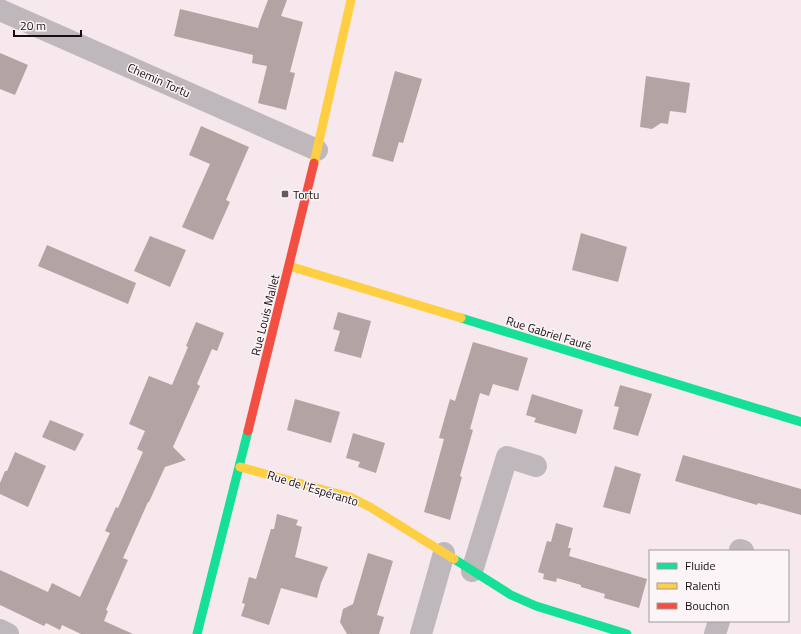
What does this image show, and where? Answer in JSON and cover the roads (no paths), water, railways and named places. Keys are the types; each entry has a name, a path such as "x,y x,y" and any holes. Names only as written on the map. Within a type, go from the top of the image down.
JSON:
{"street":[{"name":"Rue Louis Mallet","path":"197,634 240,467 289,266 351,0"},
{"name":"Chemin Tortu","path":"0,10 317,150"},
{"name":"Rue Gabriel Fauré","path":"289,266 801,422"},
{"path":"472,571 507,457 536,466"},
{"name":"Rue de l'Espéranto","path":"240,467 350,497 370,507 511,595 536,606 628,634"},
{"path":"421,634 444,553"},
{"path":"715,634 719,622"},
{"path":"0,630 8,634"}],"place":[{"name":"Tortu","path":"285,194"}]}
